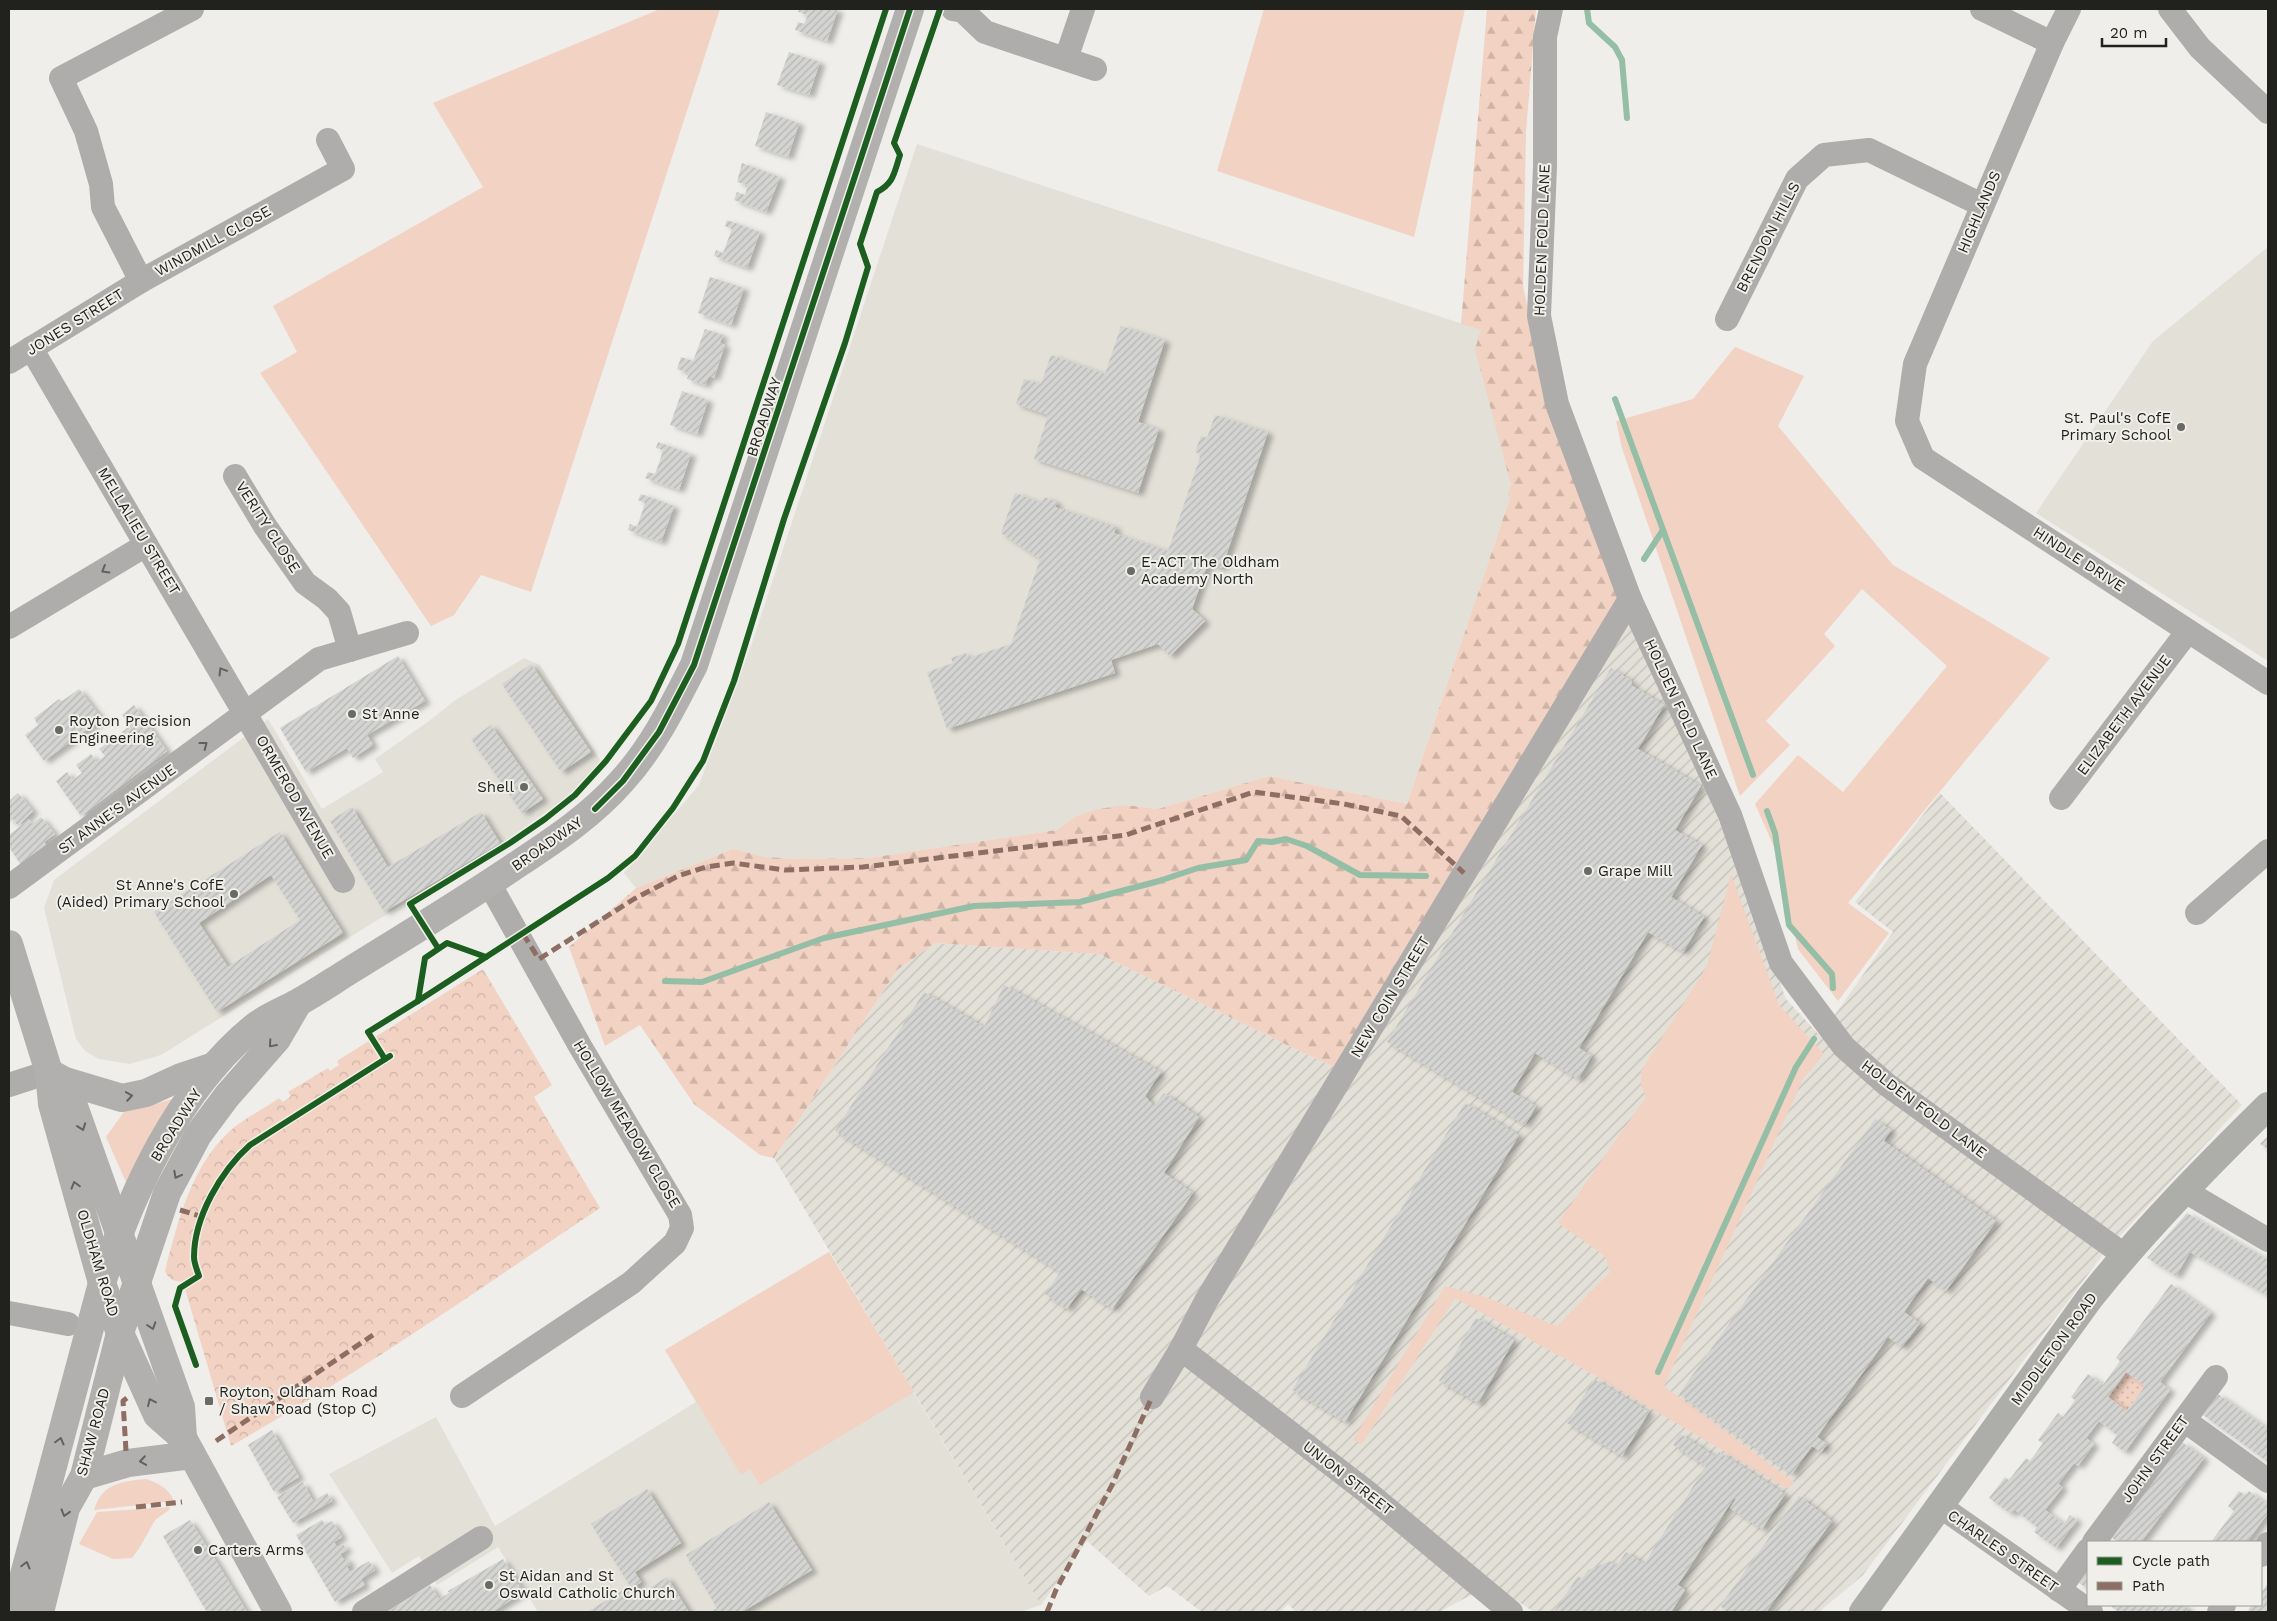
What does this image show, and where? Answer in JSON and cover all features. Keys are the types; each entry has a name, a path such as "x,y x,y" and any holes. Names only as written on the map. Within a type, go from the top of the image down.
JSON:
{"main road":[{"name":"BROADWAY","path":"102,1283 119,1231 151,1164 180,1113 214,1066 255,1026 298,1003 569,831 595,809 623,781 659,732 694,665 910,9"},
{"name":"OLDHAM ROAD","path":"9,944 57,1076 137,1280 169,1379 181,1407 187,1446"},
{"name":"BROADWAY","path":"137,1280 167,1193 198,1135 227,1096 277,1038 298,1003"},
{"path":"57,1076 122,1098 146,1093 181,1076 214,1066"},
{"name":"OLDHAM ROAD","path":"57,1076 52,1104 102,1283 120,1333 157,1415 187,1446 278,1612"},
{"name":"MIDDLETON ROAD","path":"1863,1612 2089,1299 2124,1255 2268,1106"},
{"name":"SHAW ROAD","path":"20,1608 66,1508 84,1476 120,1333 137,1280"},
{"name":"SHAW ROAD","path":"20,1608 102,1283"},
{"path":"84,1476 187,1446"}],"street":[{"name":"WINDMILL CLOSE","path":"192,9 61,78 86,132 100,184 103,207 141,281 343,169 328,140"},
{"path":"953,9 962,11 985,32 1095,69"},
{"path":"1066,59 1083,9"},
{"name":"HOLDEN FOLD LANE","path":"1551,9 1546,36 1545,166 1539,316 1557,404 1630,599 1730,815 1782,963 1844,1047 1886,1084 2124,1255"},
{"path":"1982,9 2052,43"},
{"name":"HIGHLANDS","path":"1907,421 1915,364 2052,43 2069,9"},
{"path":"2170,9 2200,48 2268,112"},
{"name":"BRENDON HILLS","path":"1727,320 1796,179 1824,155 1869,150 1982,205"},
{"name":"JONES STREET","path":"9,362 141,281"},
{"name":"MELLALIEU STREET","path":"31,348 246,713"},
{"name":"HINDLE DRIVE","path":"1907,421 1923,458 2268,683"},
{"name":"VERITY CLOSE","path":"235,476 265,526 305,583 339,612 350,650"},
{"path":"9,627 146,544"},
{"name":"NEW COIN STREET","path":"1152,1396 1181,1349 1206,1301 1630,599"},
{"name":"ELIZABETH AVENUE","path":"2061,798 2188,631"},
{"name":"ST ANNE'S AVENUE","path":"9,887 319,659 407,633"},
{"name":"ORMEROD AVENUE","path":"246,713 343,881"},
{"path":"2197,913 2268,851"},
{"name":"HOLLOW MEADOW CLOSE","path":"462,1396 631,1284 675,1243 682,1228 680,1215 580,1046 489,883"},
{"path":"9,1085 57,1076"},
{"path":"2186,1189 2195,1197 2268,1240"},
{"path":"9,1313 68,1324"},
{"name":"UNION STREET","path":"1181,1349 1368,1492 1511,1612"},
{"name":"JOHN STREET","path":"2095,1541 2216,1377"},
{"path":"2184,1420 2268,1481"},
{"name":"CHARLES STREET","path":"1940,1506 2091,1612"},
{"path":"364,1612 481,1538"},
{"path":"2059,1590 2087,1551"}],"shaded area":[{"name":"E-ACT The Oldham Academy North","path":"917,144 1481,330 1511,486 1508,493 1510,498 1407,804 1269,776 1158,809 1125,805 1076,816 1057,830 869,858 799,859 766,857 733,849 636,888 624,873 699,785 752,643"},
{"name":"St. Paul's CofE Primary School","path":"2268,247 2268,661 2036,513 2153,341"},
{"path":"1624,599 1716,813 1786,999 1820,1036 1893,932 1855,902 1940,793 2242,1105 2104,1253 1863,1575 1819,1612 1534,1612 1492,1584 1439,1612 1296,1612 1288,1604 1280,1612 1202,1612 1167,1586 1149,1596 1087,1541 1041,1605 774,1158 897,970 935,943 1099,954 1337,1069"},
{"name":"St Anne's CofE (Aided) Primary School","path":"524,658 540,665 600,760 588,782 511,837 161,1055 130,1064 99,1059 85,1051 76,1039 44,908 54,880 268,719 322,809 383,772 375,759 454,701"},
{"path":"829,1252 1041,1605 1020,1612 538,1612 498,1547 437,1585 419,1556 392,1573 329,1474 436,1417 495,1526 696,1402 665,1350"}],"green space":[{"path":"660,9 720,9 531,592 481,575 454,615 431,626 260,373 297,352 273,306 483,187 433,103"},
{"path":"1264,9 1465,9 1414,237 1217,171"},
{"path":"1487,9 1536,9 1526,132 1523,286 1532,328 1624,599 1337,1069 1099,954 935,943 897,970 774,1158 760,1155 694,1104 640,1025 605,1046 569,947 636,888 733,849 766,857 799,859 869,858 1057,830 1076,816 1099,809 1125,805 1158,809 1269,776 1407,804 1510,498 1508,493 1511,485 1475,349 1481,330 1461,324"},
{"path":"1735,347 1804,376 1778,426 1893,565 2050,658 1848,903 1889,933 1838,1001 1798,949 1774,847 1755,804 1798,755 1843,792 1947,666 1862,589 1824,634 1835,646 1766,721 1790,745 1740,796 1622,448 1616,421 1693,399"},
{"path":"1731,874 1779,1005 1824,1054 1803,1079 1664,1386 1794,1482 1788,1489 1596,1376 1455,1298 1362,1444 1353,1440 1445,1286 1485,1297 1557,1326 1610,1272 1605,1256 1558,1223 1646,1097 1641,1085 1641,1071 1707,966"},
{"path":"483,969 552,1085 534,1097 600,1208 371,1361 231,1446 183,1282 172,1280 165,1271 181,1214 196,1177 217,1144 236,1126 279,1098 283,1102 291,1096 288,1092 328,1068 330,1071 339,1065 337,1061"},
{"path":"173,1099 126,1182 106,1137 124,1112"},
{"path":"829,1252 914,1392 760,1485 750,1469 741,1475 665,1350"},
{"path":"2126,1372 2145,1386 2127,1411 2108,1397"},
{"path":"146,1479 163,1487 174,1501 94,1510 97,1501 107,1489 121,1483"},
{"path":"170,1507 169,1510 155,1520 132,1558 113,1559 79,1544 97,1512"}],"building":[{"path":"800,9 838,9 827,41 795,30 798,22 804,24 808,15 798,12"},
{"path":"789,52 820,62 809,95 777,85"},
{"path":"766,112 799,123 788,157 755,146"},
{"path":"742,163 780,177 766,212 734,200 737,192 745,195 748,185 737,182"},
{"path":"727,220 760,232 747,268 714,256 716,250 723,253 732,229 725,226"},
{"path":"710,277 744,288 731,325 698,313"},
{"path":"1121,326 1165,340 1138,422 1159,429 1138,493 1034,459 1048,415 1016,404 1024,379 1041,384 1051,355 1105,374"},
{"path":"705,329 723,335 720,343 725,345 714,378 709,376 705,385 687,379 689,373 677,369 681,357 693,361"},
{"path":"682,391 708,400 697,434 670,425"},
{"path":"1215,415 1268,432 1222,568 1208,563 1192,609 1205,621 1170,656 1158,644 1111,660 1115,673 947,729 927,672 953,663 951,658 966,653 968,658 1011,644 1040,559 1001,533 1015,493 1042,503 1044,497 1057,502 1055,507 1116,527 1114,533 1168,551 1201,454 1195,452 1201,436 1207,438"},
{"path":"658,442 691,454 679,490 645,478 648,472 655,474 659,463 663,450 656,448"},
{"path":"641,494 674,506 661,542 628,530 630,524 637,527 645,503 638,500"},
{"name":"St Anne","path":"398,656 425,701 367,735 373,745 353,758 347,748 306,772 280,728"},
{"path":"531,664 591,752 561,772 502,684"},
{"name":"Grape Mill","path":"1611,668 1632,681 1631,685 1664,705 1638,749 1701,786 1675,830 1702,845 1671,897 1704,917 1683,952 1648,932 1579,1048 1592,1056 1578,1079 1535,1053 1512,1092 1536,1106 1525,1125 1387,1042"},
{"name":"Royton Precision Engineering","path":"79,689 102,719 44,761 25,735 38,725 34,718 59,699 62,701"},
{"path":"134,705 167,751 81,816 56,781 67,772 73,780 82,773 76,765 91,754 97,762 105,756 99,749 114,738 119,745 127,739 122,732 131,725 122,715"},
{"path":"491,725 543,799 522,813 471,739"},
{"path":"18,793 33,811 18,826 13,819 9,822 9,801"},
{"path":"352,807 388,867 481,812 500,843 384,912 330,821"},
{"path":"41,817 55,834 44,842 47,847 21,865 9,847 9,835 29,819 32,824"},
{"path":"280,832 343,933 217,1012 154,912","holes":["271,875 300,920 228,967 199,923"]},
{"path":"1004,985 1161,1072 1145,1096 1154,1106 1164,1093 1199,1117 1164,1173 1193,1193 1112,1309 1081,1289 1067,1309 1045,1294 1060,1272 835,1131 924,992 984,1027"},
{"path":"1465,1103 1519,1135 1345,1422 1292,1390"},
{"path":"1875,1119 1891,1130 1884,1141 1996,1221 1946,1291 1928,1278 1904,1312 1920,1323 1902,1347 1888,1337 1817,1437 1827,1444 1821,1452 1812,1446 1792,1474 1679,1394"},
{"path":"2268,1136 2268,1149 2260,1144"},
{"path":"2187,1213 2268,1260 2268,1296 2190,1252 2176,1276 2147,1258"},
{"path":"2171,1284 2211,1313 2160,1382 2170,1390 2125,1452 2112,1443 2117,1435 2099,1421 2086,1438 2094,1444 2078,1466 2074,1463 2058,1484 2063,1487 2045,1510 2064,1524 2070,1515 2077,1520 2056,1548 2034,1532 2037,1527 2015,1510 2011,1514 1989,1498 2005,1477 2009,1480 2026,1458 2030,1461 2043,1443 2038,1440 2058,1413 2063,1417 2075,1400 2071,1397 2088,1374 2103,1385 2120,1361 2116,1358","holes":["2126,1372 2145,1386 2127,1411 2108,1397"]},
{"path":"1476,1318 1514,1340 1478,1403 1439,1381"},
{"path":"1594,1379 1649,1412 1622,1456 1567,1423"},
{"path":"2218,1394 2268,1429 2268,1462 2203,1415"},
{"path":"272,1430 299,1477 274,1492 248,1445"},
{"path":"1680,1434 1716,1457 1719,1452 1785,1494 1762,1529 1730,1508 1736,1499 1734,1498 1678,1585 1685,1590 1671,1612 1554,1612 1578,1576 1582,1579 1588,1570 1610,1561 1617,1566 1626,1552 1644,1564 1706,1466 1673,1445"},
{"path":"2182,1442 2204,1458 2142,1541 2116,1541 2112,1538"},
{"path":"303,1482 313,1501 327,1493 332,1501 293,1523 277,1497"},
{"path":"647,1489 681,1543 635,1572 641,1582 634,1587 639,1595 667,1577 689,1612 587,1612 630,1586 591,1524"},
{"path":"2239,1491 2245,1495 2249,1491 2268,1505 2268,1513 2248,1541 2212,1541 2234,1511 2228,1506"},
{"path":"1799,1496 1832,1521 1766,1612 1730,1612 1720,1606"},
{"path":"769,1502 812,1570 742,1612 711,1612 717,1608 686,1555"},
{"path":"190,1520 247,1612 207,1612 163,1536"},
{"path":"322,1520 325,1525 332,1521 342,1537 334,1542 337,1547 343,1544 347,1550 340,1554 344,1560 347,1558 350,1565 347,1566 350,1572 369,1561 375,1570 361,1579 365,1585 335,1602 296,1535"},
{"name":"St Aidan and St Oswald Catholic Church","path":"503,1559 523,1592 495,1612 387,1612 430,1585 439,1599 449,1593 448,1591"},
{"path":"2087,1572 2087,1588 2079,1583"},
{"path":"2268,1583 2268,1612 2251,1612 2248,1610 2251,1606 2262,1606 2262,1592"},
{"path":"2110,1606 2157,1606 2162,1609 2164,1606 2185,1606 2188,1608 2185,1612 2119,1612"}],"waterway":[{"path":"1587,9 1589,23 1615,47 1622,60 1627,118"},
{"path":"1615,399 1753,775"},
{"path":"1644,559 1663,530"},
{"path":"1767,811 1775,833 1789,925 1832,974 1833,988"},
{"path":"665,981 702,982 824,938 974,906 1080,902 1159,881 1198,868 1246,860 1258,841 1272,842 1286,839 1307,846 1360,875 1426,876"},
{"path":"1658,1372 1796,1067 1814,1039"}],"marked path":[{"path":"523,934 539,959 634,899 678,876 706,867 733,863 785,870 863,867 1126,835 1254,792 1344,804 1401,816 1464,873"},
{"path":"180,1210 203,1217"},
{"path":"216,1441 373,1335"},
{"path":"126,1451 123,1401 128,1397"},
{"path":"1047,1612 1056,1590 1112,1485 1152,1397"},
{"path":"136,1507 182,1502"}],"cycle path":[{"path":"438,948 410,904 510,843 575,795 606,761 651,701 678,644 886,9"},
{"path":"595,809 623,781 659,732 694,665 910,9"},
{"path":"385,1059 368,1032 418,1001 425,958 447,943 486,957 608,878 635,856 673,808 703,761 734,681 784,519 845,343 868,267 860,244 877,192 887,185 895,172 900,155 894,143 940,9"},
{"path":"418,1001 486,957"},
{"path":"196,1365 175,1306 180,1288 199,1276 194,1259 195,1242 204,1211 220,1181 250,1145 390,1056"}],"place":[{"name":"St. Paul's CofE Primary School","path":"2181,427"},
{"name":"E-ACT The Oldham Academy North","path":"1131,571"},
{"name":"St Anne","path":"352,714"},
{"name":"Royton Precision Engineering","path":"59,730"},
{"name":"Shell","path":"524,787"},
{"name":"Grape Mill","path":"1588,871"},
{"name":"St Anne's CofE (Aided) Primary School","path":"234,894"},
{"name":"Royton, Oldham Road / Shaw Road (Stop C)","path":"209,1401"},
{"name":"Carters Arms","path":"198,1550"},
{"name":"St Aidan and St Oswald Catholic Church","path":"489,1585"}]}
